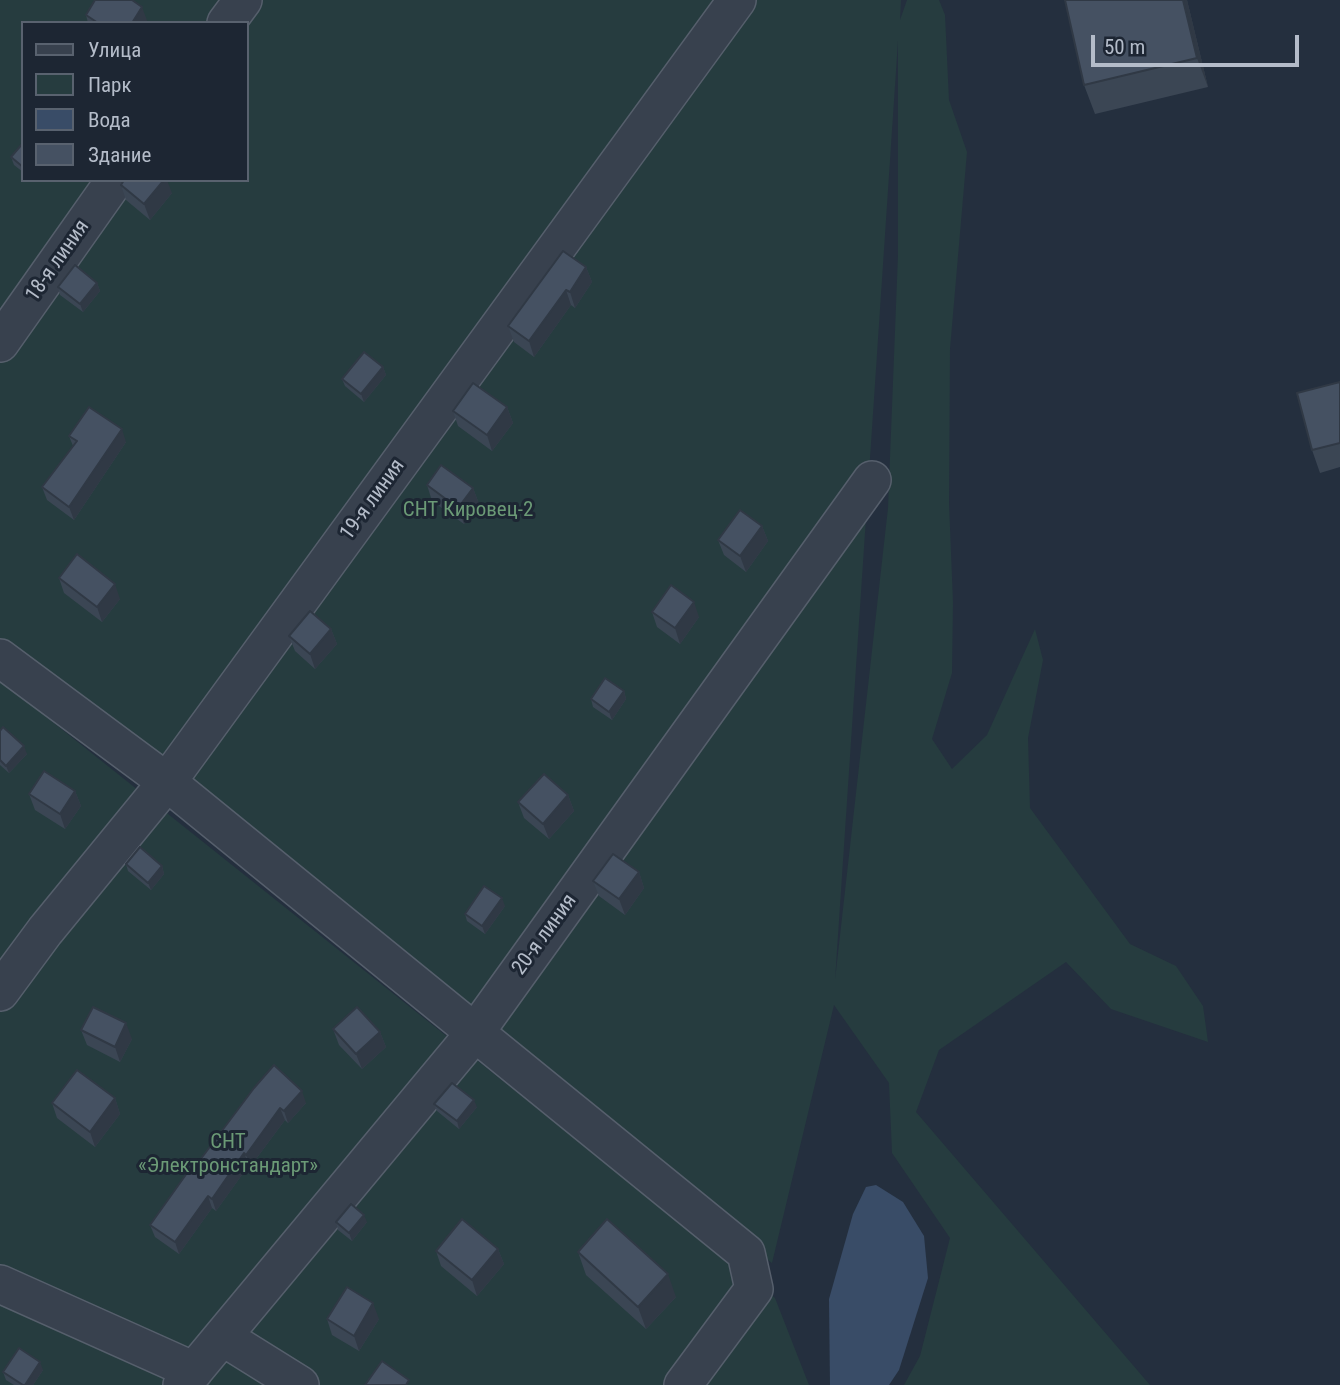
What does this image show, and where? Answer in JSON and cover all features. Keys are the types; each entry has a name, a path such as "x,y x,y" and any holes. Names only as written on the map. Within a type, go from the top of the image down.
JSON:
{"street":[{"path":"227,21 243,0"},
{"name":"19-я линия","path":"0,992 45,932 167,782 737,0"},
{"name":"18-я линия","path":"0,343 114,182"},
{"name":"20-я линия","path":"188,1378 474,1034 872,481"},
{"path":"0,658 167,782 746,1253 754,1289 683,1385"},
{"path":"0,1284 188,1378"},
{"path":"223,1337 300,1385"}],"green space":[{"name":"СНТ Кировец-2","path":"0,0 901,0 900,20 907,0 939,0 945,15 949,100 967,152 950,349 952,673 932,739 952,769 987,735 1035,629 1043,660 1028,738 1030,808 1130,944 1176,966 1203,1006 1208,1042 1111,1009 1066,962 939,1050 916,1112 1150,1385 904,1385 920,1356 950,1238 892,1153 889,1083 834,1005 772,1263 0,645","holes":["898,41 898,255 888,508 835,980"]},
{"name":"СНТ «Электронстандарт»","path":"0,680 775,1298 809,1385 0,1385"}],"water":[{"path":"876,1185 903,1202 924,1236 928,1278 899,1370 889,1385 830,1385 829,1299 853,1214 866,1187"}],"building":[{"path":"95,0 132,0 142,7 133,21 95,21 86,15"},
{"path":"1065,0 1183,0 1197,58 1084,85"},
{"path":"21,145 21,165 11,157"},
{"path":"123,182 162,182 144,204 121,185"},
{"path":"563,251 586,267 570,292 566,290 529,341 508,326"},
{"path":"75,265 97,283 80,304 58,287"},
{"path":"364,352 383,367 361,394 342,379"},
{"path":"1340,382 1340,443 1312,450 1297,393"},
{"path":"473,383 507,407 487,435 453,411"},
{"path":"89,407 122,429 69,507 42,487 77,441 69,436"},
{"path":"441,465 473,488 458,508 427,485"},
{"path":"740,510 762,526 740,556 718,540"},
{"path":"77,554 115,584 97,607 59,578"},
{"path":"671,585 694,602 675,628 652,612"},
{"path":"310,611 331,629 310,654 289,636"},
{"path":"605,678 624,691 609,712 591,699"},
{"path":"3,727 24,746 6,766 0,760 0,731"},
{"path":"44,771 75,791 60,814 29,794"},
{"path":"544,774 568,795 543,824 518,802"},
{"path":"140,847 162,866 148,883 126,864"},
{"path":"613,854 639,872 619,899 593,881"},
{"path":"484,886 502,898 482,926 465,914"},
{"path":"93,1007 126,1023 115,1047 81,1030"},
{"path":"357,1007 380,1032 356,1054 333,1029"},
{"path":"274,1065 302,1091 284,1111 280,1108 212,1199 208,1196 175,1242 150,1225 197,1159 200,1160"},
{"path":"77,1070 115,1098 90,1132 52,1103"},
{"path":"452,1083 474,1100 457,1121 434,1104"},
{"path":"351,1204 364,1215 349,1233 336,1222"},
{"path":"462,1219 498,1249 472,1280 436,1251"},
{"path":"607,1219 668,1274 638,1307 578,1252"},
{"path":"347,1287 373,1303 354,1336 327,1319"},
{"path":"19,1348 40,1362 25,1385 3,1372"},
{"path":"382,1361 409,1380 406,1385 365,1385"}]}
